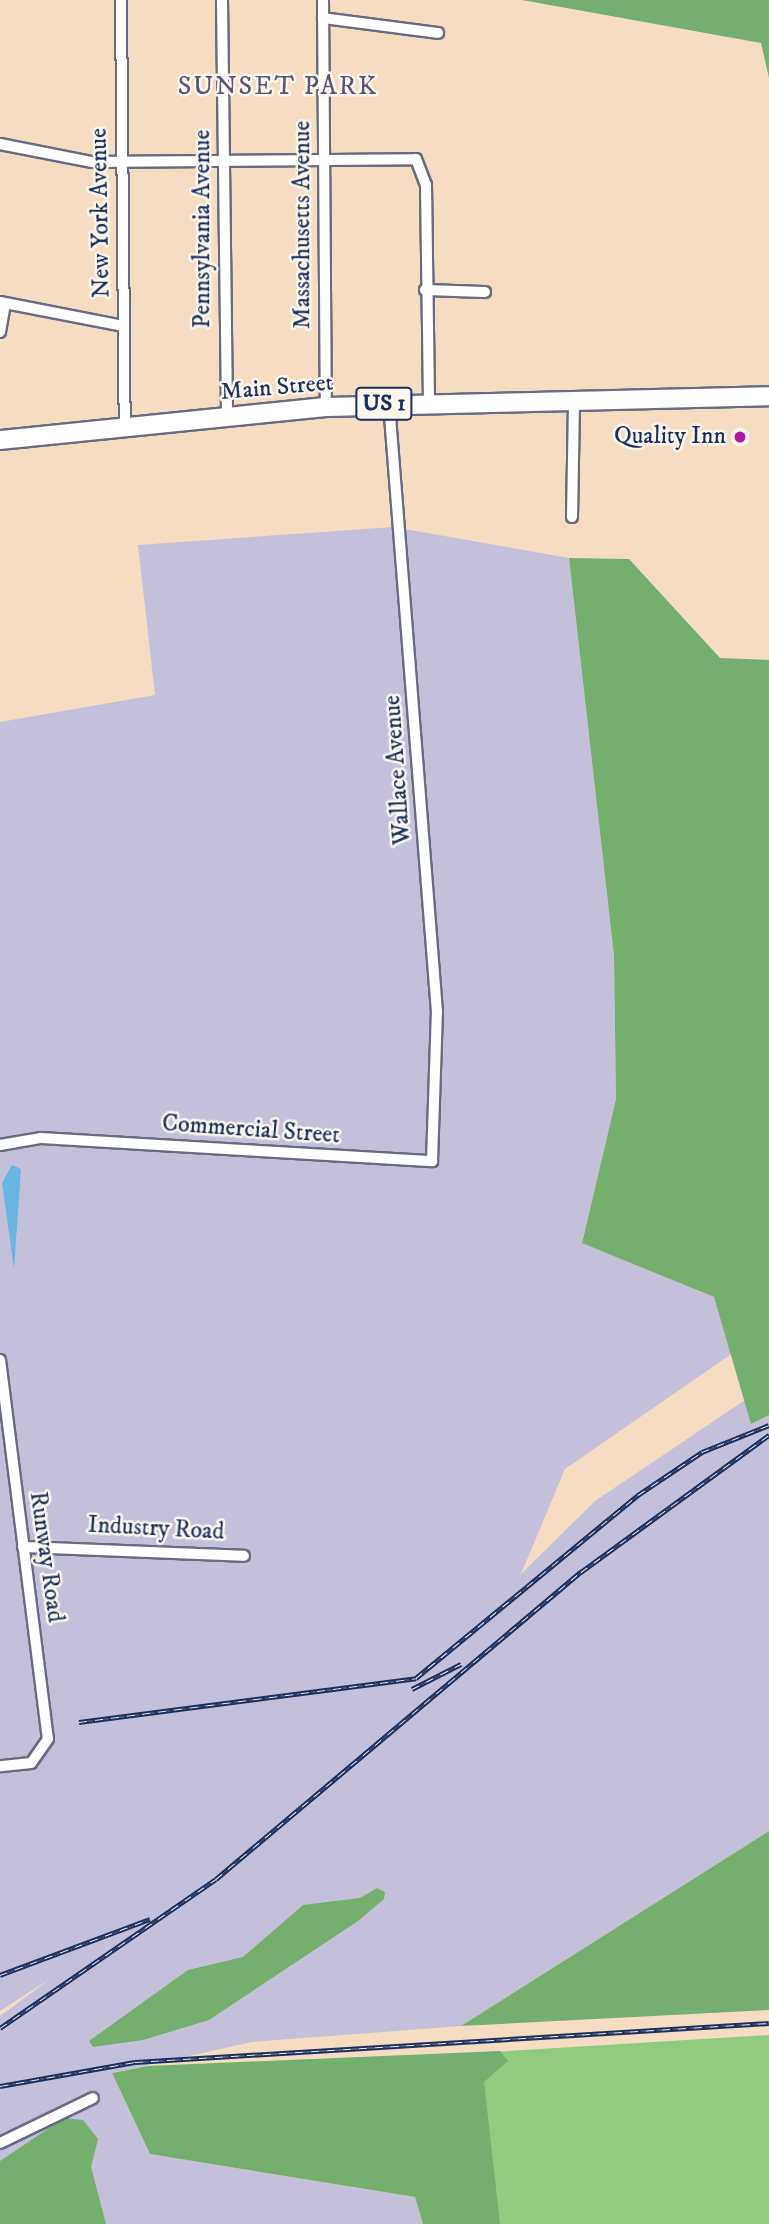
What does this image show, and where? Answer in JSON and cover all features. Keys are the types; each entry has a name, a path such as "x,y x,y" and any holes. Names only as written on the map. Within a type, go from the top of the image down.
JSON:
{"main road":[{"name":"Main Street","path":"0,440 326,407 429,402 769,396"}],"street":[{"name":"New York Avenue","path":"121,0 125,426"},
{"name":"Pennsylvania Avenue","path":"222,0 227,416"},
{"name":"Massachusetts Avenue","path":"323,0 326,407"},
{"path":"323,18 438,33"},
{"path":"0,144 66,159 407,157 422,164 429,402"},
{"path":"425,290 485,292"},
{"path":"0,332 3,303 123,326"},
{"path":"572,517 574,399"},
{"name":"Wallace Avenue","path":"389,404 437,1012 435,1134"},
{"name":"Commercial Street","path":"0,1145 41,1138 404,1162 432,1161 435,1134"},
{"name":"Runway Road","path":"0,1360 47,1726 39,1758 0,1766"},
{"name":"Industry Road","path":"23,1547 244,1556"},
{"path":"0,2143 93,2098"}],"shaded area":[{"path":"393,527 569,558 614,956 616,1099 582,1242 769,1320 769,1328 565,1469 521,1574 595,1501 769,1384 769,1831 461,2026 252,2042 112,2073 150,2154 415,2197 423,2224 0,2224 0,2016 50,1979 0,2011 0,722 155,695 138,545"}],"green space":[{"path":"522,0 769,0 769,78 761,43"},
{"path":"569,558 629,559 720,658 769,660 769,1415 751,1424 714,1297 582,1243 616,1099 614,956"},
{"path":"769,1831 769,2010 461,2026"},
{"path":"377,1888 385,1892 384,1899 358,1921 209,2020 143,2040 93,2047 89,2041 188,1970 243,1957 303,1905 360,1898"},
{"path":"769,2035 769,2224 495,2224 476,2053"},
{"path":"500,2051 508,2061 484,2082 500,2224 423,2224 415,2197 150,2154 112,2073 147,2066"},
{"path":"64,2118 83,2120 98,2139 91,2167 106,2224 0,2224 0,2161"}],"water":[{"path":"12,1165 21,1169 14,1269 2,1183"}],"railway":[{"path":"79,1722 416,1678 638,1495 702,1452 769,1425"},
{"path":"0,2028 216,1879 581,1572 769,1435"},
{"path":"412,1689 461,1664"},
{"path":"0,1975 150,1919"},
{"path":"0,2086 135,2062 769,2023"}],"place":[{"name":"Quality Inn","path":"740,437"}],"district":[{"name":"SUNSET PARK","path":"278,87"}]}
